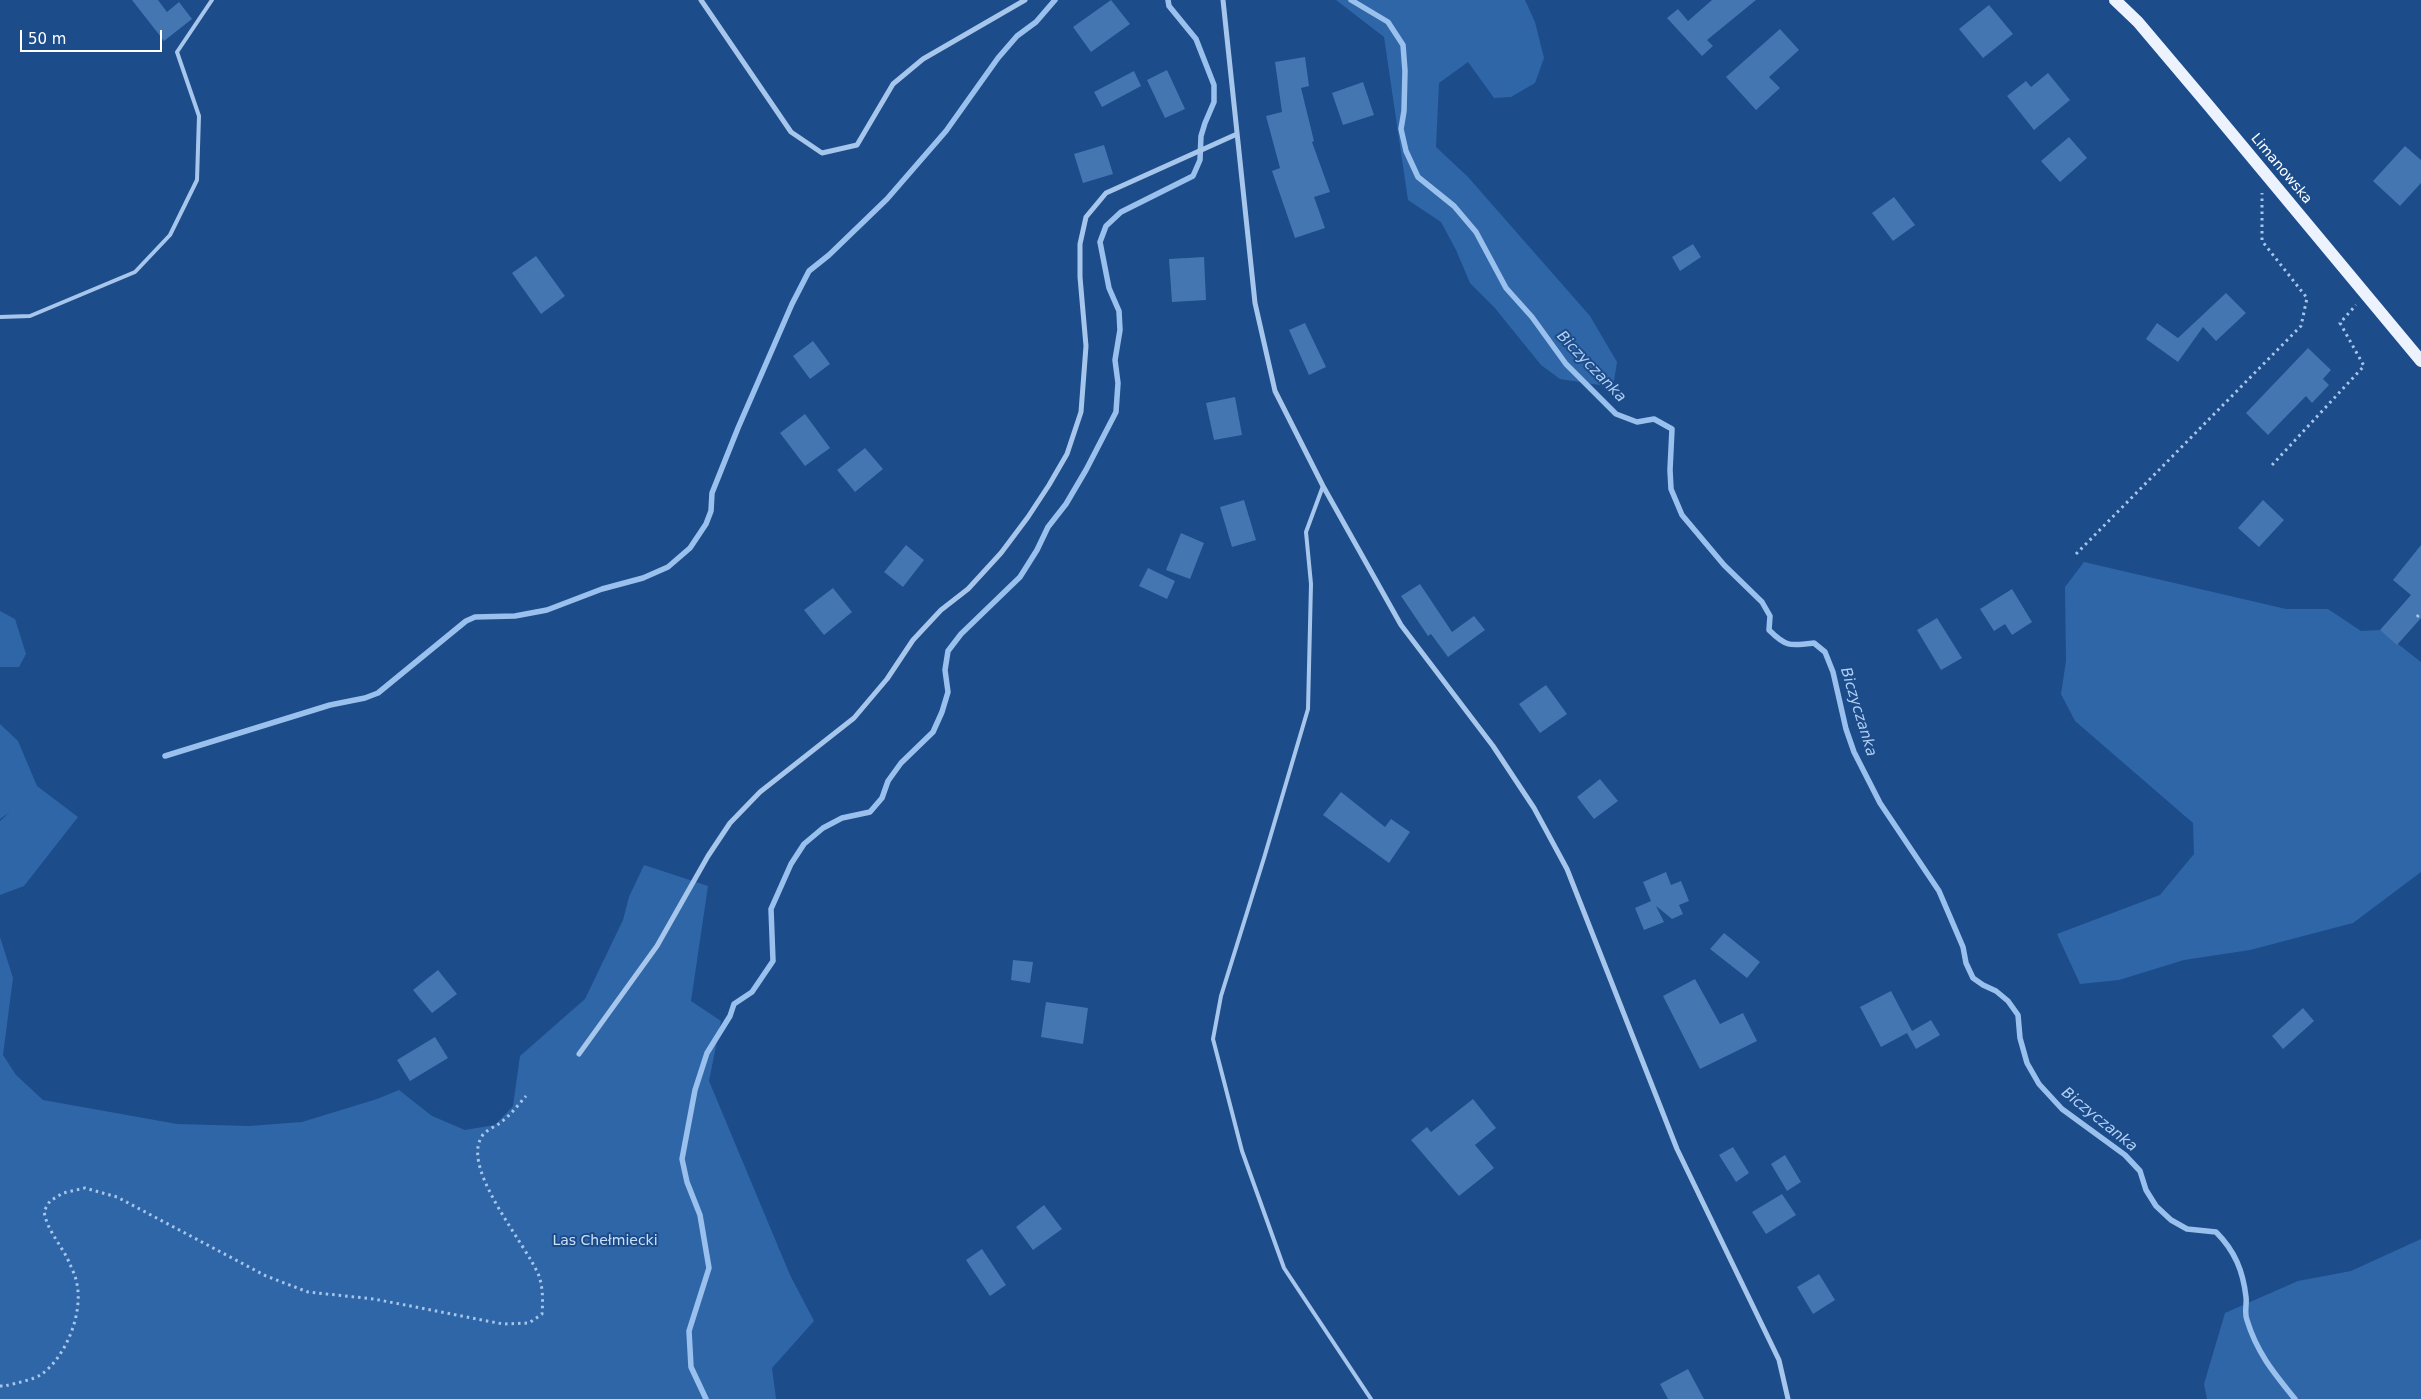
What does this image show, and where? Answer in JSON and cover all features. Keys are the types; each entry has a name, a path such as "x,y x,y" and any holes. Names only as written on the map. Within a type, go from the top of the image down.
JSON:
{"main road":[{"name":"Limanowska","path":"2115,0 2138,22 2421,361"}],"street":[{"path":"701,0 791,132 822,153 857,145 893,84 923,59 1025,0"},
{"path":"1223,0 1255,303 1275,391 1323,486 1401,625 1493,746 1534,808 1567,869 1677,1149 1779,1360 1788,1399"},
{"path":"580,1054 657,946 708,856 730,823 760,792 854,718 887,679 913,640 941,610 968,589 1028,517 1067,454 1081,412 1086,346 1080,277 1080,244 1086,217 1106,192 1237,134"}],"lane":[{"path":"0,317 30,316 135,272 170,235 197,180 199,116 177,52 212,0"},
{"path":"1323,486 1306,532 1311,584 1308,709 1221,996 1213,1038 1242,1151 1284,1268 1371,1399"}],"path":[{"path":"2076,554 2301,326 2306,298 2262,241 2262,193 2270,179"},
{"path":"2272,465 2364,366 2340,323 2365,294"},
{"path":"2417,617 2421,612"},
{"path":"0,1386 6,1386 41,1374 58,1358 69,1336 77,1311 77,1284 68,1261 46,1224 44,1211 50,1201 63,1193 85,1188 117,1197 266,1276 308,1292 374,1298 503,1324 529,1323 542,1314 543,1298 539,1277 497,1206 481,1172 477,1154 480,1140 485,1132 501,1123 526,1096"}],"green space":[{"path":"1336,0 1525,0 1535,22 1544,58 1535,83 1511,97 1494,98 1468,62 1439,83 1436,147 1468,177 1590,316 1617,362 1613,387 1560,379 1541,365 1494,307 1470,283 1456,250 1441,222 1408,200 1384,37"},
{"path":"2084,562 2286,609 2328,609 2361,631 2380,630 2421,662 2421,872 2353,923 2250,950 2184,960 2119,980 2080,984 2057,934 2160,895 2194,854 2193,823 2075,721 2061,694 2066,661 2065,587"},
{"path":"0,611 15,619 26,654 19,667 0,667"},
{"path":"0,724 18,741 37,786 78,817 24,886 0,895 0,821 10,812 0,819"},
{"name":"Las Chełmiecki","path":"644,865 708,886 691,1001 721,1021 709,1081 790,1275 814,1321 772,1368 776,1399 0,1399 0,937 13,978 3,1055 16,1075 43,1100 177,1124 249,1126 302,1122 377,1099 399,1090 432,1116 465,1130 495,1125 513,1106 520,1056 585,999 623,920 629,897"},
{"path":"2421,1239 2421,1399 2207,1399 2204,1384 2225,1313 2298,1281 2351,1271"}],"building":[{"path":"132,0 158,0 167,12 179,2 192,19 164,41"},
{"path":"1111,0 1130,24 1091,52 1073,27"},
{"path":"1712,0 1756,0 1707,40 1713,46 1702,56 1667,18 1678,9 1688,21"},
{"path":"1989,5 2013,34 1983,58 1959,29"},
{"path":"1780,29 1799,50 1769,77 1780,88 1756,110 1726,77"},
{"path":"1305,57 1309,86 1301,88 1314,141 1312,142 1330,192 1314,197 1325,228 1295,238 1272,171 1280,168 1266,116 1282,112 1275,62"},
{"path":"1167,70 1185,109 1165,118 1147,80"},
{"path":"1134,71 1141,86 1102,107 1094,92"},
{"path":"2048,73 2070,100 2034,130 2007,96 2026,81 2031,87"},
{"path":"1363,82 1374,115 1343,125 1332,93"},
{"path":"2069,137 2087,158 2060,182 2041,161"},
{"path":"1104,145 1113,174 1083,183 1074,154"},
{"path":"2405,146 2421,160 2421,183 2400,206 2373,181"},
{"path":"1894,197 1915,225 1893,241 1872,213"},
{"path":"1693,244 1701,257 1680,271 1672,257"},
{"path":"536,256 565,296 541,314 512,273"},
{"path":"1204,257 1206,300 1172,302 1169,259"},
{"path":"2226,293 2246,313 2216,341 2203,327 2178,362 2146,339 2157,323 2178,338"},
{"path":"1305,323 1326,367 1309,375 1289,330"},
{"path":"813,341 830,364 810,379 793,356"},
{"path":"2308,348 2331,370 2323,379 2329,385 2312,403 2306,396 2268,435 2246,413"},
{"path":"1235,397 1242,435 1214,440 1206,403"},
{"path":"805,414 830,448 805,466 780,433"},
{"path":"865,448 883,469 855,492 837,470"},
{"path":"1244,500 1256,540 1232,547 1220,507"},
{"path":"2263,500 2284,520 2259,547 2238,528"},
{"path":"1181,533 1204,543 1190,579 1166,570"},
{"path":"906,545 924,560 903,587 884,572"},
{"path":"2421,545 2421,618 2397,645 2380,630 2411,595 2393,580"},
{"path":"1148,568 1175,581 1167,599 1139,586"},
{"path":"1420,584 1452,632 1474,616 1485,630 1448,657 1431,634 1428,636 1401,596"},
{"path":"833,588 852,612 824,635 804,610"},
{"path":"2012,589 2032,622 2012,635 2005,624 1994,631 1980,609"},
{"path":"1937,618 1962,658 1941,670 1917,630"},
{"path":"1546,685 1567,714 1540,733 1519,704"},
{"path":"1600,779 1618,801 1594,819 1577,797"},
{"path":"1341,792 1385,827 1391,819 1410,832 1389,863 1323,815"},
{"path":"1666,872 1671,885 1681,881 1689,901 1679,905 1683,914 1672,919 1656,906 1664,922 1644,930 1635,908 1651,901 1643,882"},
{"path":"1724,933 1760,962 1747,978 1710,949"},
{"path":"1013,960 1033,962 1030,983 1011,980"},
{"path":"438,970 457,994 432,1013 413,990"},
{"path":"1695,979 1720,1024 1743,1013 1757,1041 1700,1069 1663,996"},
{"path":"1891,991 1912,1031 1931,1020 1940,1035 1916,1049 1907,1033 1881,1047 1860,1007"},
{"path":"1046,1002 1088,1008 1083,1044 1041,1037"},
{"path":"2303,1008 2314,1021 2283,1049 2272,1036"},
{"path":"435,1037 448,1058 410,1081 397,1060"},
{"path":"1473,1099 1496,1128 1475,1145 1494,1168 1459,1196 1411,1140 1427,1127 1431,1132"},
{"path":"1733,1147 1749,1173 1736,1182 1719,1155"},
{"path":"1785,1155 1801,1182 1787,1191 1771,1164"},
{"path":"1782,1194 1796,1215 1766,1234 1752,1212"},
{"path":"1044,1205 1062,1229 1033,1250 1016,1227"},
{"path":"982,1249 1006,1285 990,1296 966,1260"},
{"path":"1819,1274 1835,1300 1813,1314 1797,1287"},
{"path":"1688,1369 1704,1399 1668,1399 1660,1384"}],"waterway":[{"path":"165,756 330,705 365,698 378,693 466,621 475,617 515,616 547,610 602,589 643,578 668,567 690,548 706,524 711,511 712,493 738,428 792,304 809,271 829,255 887,199 946,131 998,58 1017,36 1036,22 1055,0"},
{"path":"706,1399 691,1367 689,1331 709,1268 700,1215 687,1182 682,1159 695,1090 707,1053 730,1016 734,1004 752,992 773,961 771,909 791,864 804,844 823,828 842,818 870,812 882,798 888,781 901,763 933,732 948,692 945,670 948,651 961,634 1020,577 1037,550 1048,527 1066,504 1086,470 1116,412 1118,383 1115,360 1120,330 1119,311 1109,288 1100,242 1106,226 1121,212 1193,176 1200,160 1201,136 1214,102 1214,85 1196,39 1169,6 1168,0"},
{"name":"Biczyczanka","path":"1351,0 1388,22 1403,45 1405,71 1404,111 1401,129 1406,151 1418,177 1454,206 1476,232 1506,288 1532,317 1566,364 1616,414 1637,422 1654,419 1672,429 1671,489 1682,515 1724,565 1762,602 1770,616 1769,630 1780,640 1789,644 1814,643 1825,652 1833,672 1846,729 1854,752 1880,803 1939,891 1963,947 1966,963 1973,978 1996,991 2008,1001 2018,1015 2020,1038 2027,1063 2039,1084 2062,1109 2125,1155 2140,1171 2146,1190 2156,1206 2171,1220 2187,1229 2216,1232 2223,1239 2233,1254 2243,1279 2246,1297 2246,1317 2251,1332 2261,1353 2295,1399"}]}
